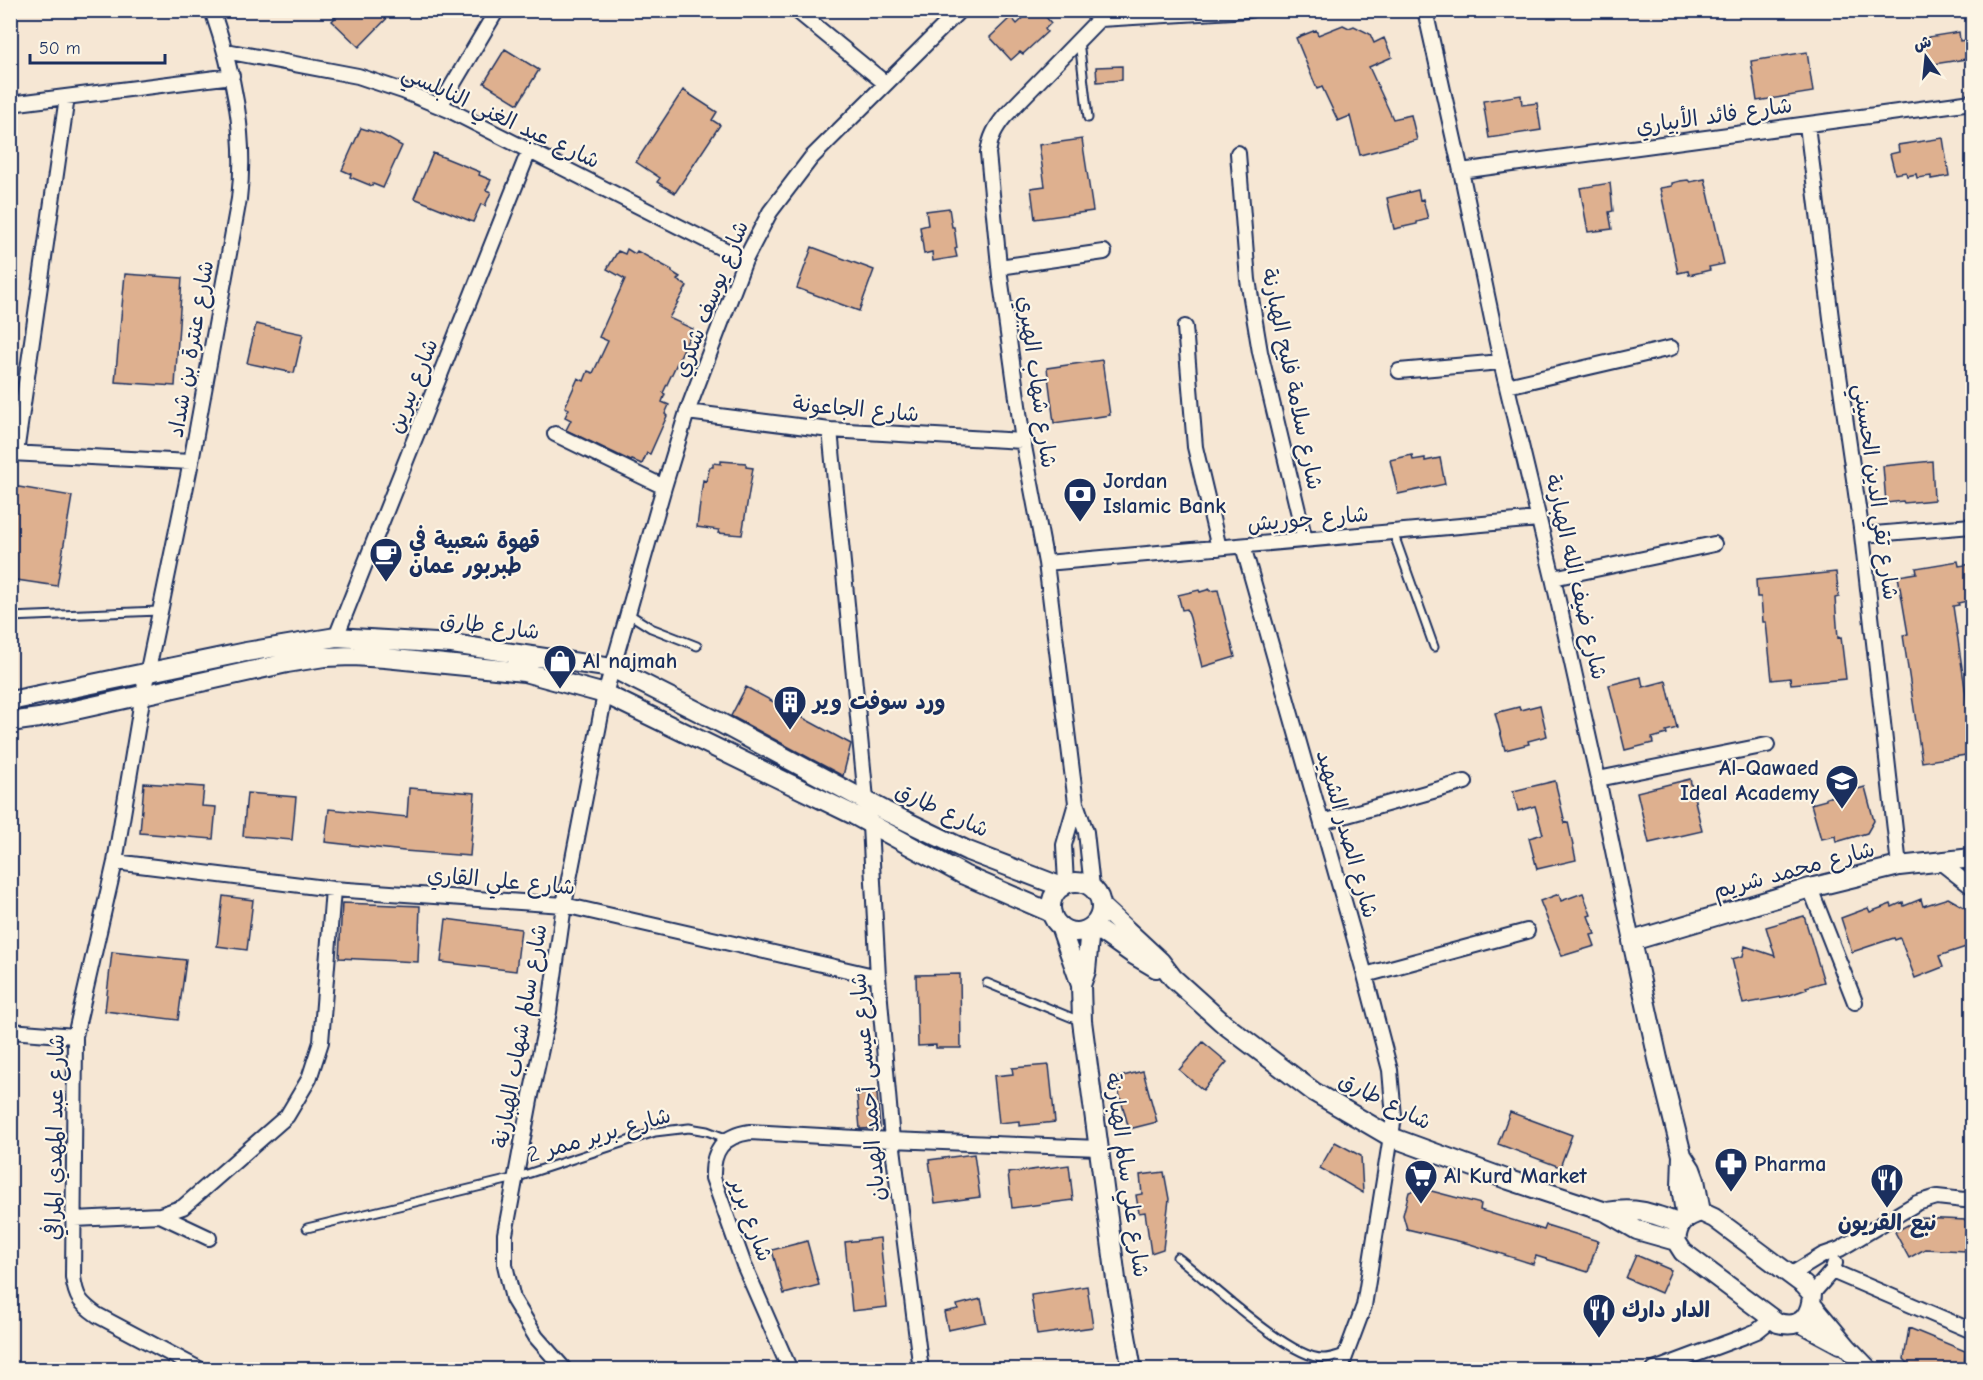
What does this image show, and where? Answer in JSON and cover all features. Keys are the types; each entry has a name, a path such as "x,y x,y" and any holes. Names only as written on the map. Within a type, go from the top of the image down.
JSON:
{"street":[{"name":"شارع عنترة بن شداد","path":"143,694 191,462 243,171 241,138 232,76 212,10"},
{"path":"440,106 497,10"},
{"path":"796,10 885,83"},
{"name":"شارع يوسف شكري","path":"612,668 687,412 745,260 770,212 811,158 960,10"},
{"path":"1104,14 1250,10"},
{"name":"شارع ضيف الله الهبارنة","path":"1425,10 1501,362 1553,578 1658,1059 1682,1155 1681,1187 1686,1224"},
{"name":"شارع شهاب الهبري","path":"1092,887 1086,832 1076,803 1046,563 1023,441 999,267 988,153 995,128 1005,116 1104,14"},
{"name":"شارع عبد الغني النابلسي","path":"226,51 358,76 403,91 440,106 745,260"},
{"path":"10,104 232,76"},
{"path":"67,97 13,453 191,462"},
{"name":"شارع فائد الأبياري","path":"1461,171 1972,102"},
{"name":"شارع تقي الدين الحسيني","path":"1807,124 1832,326 1862,535 1899,866"},
{"name":"شارع بيرين","path":"336,637 529,151"},
{"name":"شارع سلامة فليح الهبارنة","path":"1238,153 1248,280 1260,352 1305,540"},
{"path":"999,267 1104,252"},
{"path":"1185,327 1195,447 1220,548"},
{"path":"1507,386 1671,348"},
{"path":"1399,371 1501,362"},
{"name":"شارع الجاعونة","path":"687,412 830,430 1023,441"},
{"name":"شارع عيسى أحمد الهدبان","path":"830,430 870,825 878,977 892,1140 921,1370"},
{"path":"555,434 664,487"},
{"name":"شارع جوريش","path":"1046,563 1538,519"},
{"path":"1862,535 1972,526"},
{"path":"1553,578 1714,544"},
{"name":"شارع الصدر الشهيد","path":"1243,546 1390,1070 1394,1117 1364,1306 1340,1370"},
{"name":"شارع طارق","path":"10,701 275,646 336,637 453,644 612,668 968,851 1064,886"},
{"name":"شارع طارق","path":"10,722 304,660 353,656 524,672 605,694 854,816 964,875 1056,920"},
{"name":"شارع سالم شهاب الهبارنة","path":"566,1370 536,1337 513,1299 505,1265 505,1234 549,1012 564,905 612,668"},
{"name":"شارع عبد المهدي المرافي","path":"143,694 115,862 75,1036 73,1277 75,1292 82,1305 201,1370"},
{"path":"1598,779 1767,745"},
{"path":"1322,822 1466,782"},
{"name":"شارع شهاب الهبري","path":"1064,886 1064,845 1076,803"},
{"name":"شارع محمد شريم","path":"1632,941 1810,888 1899,866 1972,858"},
{"path":"1940,861 1972,887"},
{"name":"شارع علي القاري","path":"115,862 333,889 564,905 878,977"},
{"path":"1074,882 1092,887 1099,896 1102,907 1100,917 1092,927 1075,932 1056,920 1053,898 1064,886 1074,882"},
{"path":"1810,888 1855,1002"},
{"path":"74,1219 160,1215 183,1206 287,1116 309,1079 321,1042 333,889"},
{"name":"شارع طارق","path":"1102,907 1160,961 1173,978 1224,1024 1269,1060 1314,1092 1391,1137 1606,1212 1637,1209 1686,1224 1714,1218 1791,1274 1847,1347 1869,1370"},
{"name":"شارع علي سالم الهبارنة","path":"1056,920 1081,985 1082,1022 1116,1279 1132,1370"},
{"name":"شارع طارق","path":"1092,927 1173,978"},
{"name":"شارع علي سالم الهبارنة","path":"1081,985 1086,971 1092,927"},
{"path":"1365,975 1527,931"},
{"path":"10,1031 75,1036"},
{"path":"728,1139 750,1132 1099,1148"},
{"name":"شارع برير","path":"728,1139 718,1149 712,1163 713,1178 744,1265 790,1370"},
{"path":"1791,1274 1823,1255 1840,1249 1917,1203 1937,1197 1964,1200 1972,1198"},
{"path":"160,1215 209,1238"},
{"name":"شارع طارق","path":"1686,1224 1683,1252 1772,1319 1785,1325 1799,1322 1847,1347"},
{"path":"1799,1322 1805,1318 1812,1300 1832,1271 1840,1249"},
{"path":"1832,1271 1972,1330"},
{"path":"1654,1370 1757,1331 1772,1319"}],"lane":[{"path":"1079,42 1088,118"},
{"path":"1393,532 1434,647"},
{"path":"10,617 159,611"},
{"path":"629,614 651,628 697,646"},
{"path":"987,983 1082,1022"},
{"name":"شارع برير ممر 2","path":"307,1228 515,1178 655,1132 689,1128 707,1131 728,1139"},
{"path":"1177,1257 1243,1312 1296,1349 1323,1358 1347,1353"}],"building":[{"path":"342,10 395,10 359,47 332,21"},
{"path":"1032,10 1040,10 1051,23 1045,29 1047,32 1023,54 1020,52 1011,60 990,37 1011,17 1017,24"},
{"path":"1343,25 1349,28 1354,26 1370,34 1374,43 1384,38 1392,57 1369,67 1393,119 1411,115 1417,140 1360,155 1350,116 1338,121 1322,87 1317,89 1296,38 1316,30 1318,35"},
{"path":"1959,32 1960,41 1972,39 1972,58 1928,65 1925,47 1930,46 1928,37"},
{"path":"505,49 539,70 518,104 484,83"},
{"path":"1807,52 1813,92 1757,101 1751,61"},
{"path":"1122,66 1122,80 1097,82 1096,67"},
{"path":"683,90 717,112 712,120 720,125 675,193 657,182 660,178 636,162"},
{"path":"1521,95 1522,105 1537,103 1541,130 1489,138 1483,101"},
{"path":"361,128 380,134 402,146 383,188 350,177 351,174 342,170"},
{"path":"1943,138 1949,176 1931,179 1931,176 1917,178 1916,174 1907,176 1906,172 1895,174 1890,154 1899,152 1898,145"},
{"path":"1082,139 1093,211 1035,219 1031,188 1045,186 1039,145"},
{"path":"433,153 480,172 479,175 491,180 486,190 491,192 485,206 481,204 473,222 414,198"},
{"path":"1705,179 1724,264 1689,275 1688,271 1678,273 1660,188 1672,186 1672,183 1680,181"},
{"path":"1610,183 1613,211 1609,212 1612,229 1588,232 1580,188"},
{"path":"1418,190 1428,219 1394,229 1387,198"},
{"path":"949,208 952,227 954,227 957,257 933,261 932,252 924,254 920,227 928,225 926,211"},
{"path":"812,247 874,270 859,311 797,288"},
{"path":"627,249 635,254 637,251 672,270 680,277 677,280 687,286 669,318 693,329 663,393 665,394 662,402 669,405 665,414 667,416 650,454 647,453 642,464 566,430 571,420 565,417 569,409 565,407 578,378 584,381 588,371 593,373 608,341 599,337 625,279 607,269 618,251 625,254"},
{"path":"125,274 182,278 175,386 115,382"},
{"path":"256,324 303,334 294,373 247,363"},
{"path":"1102,360 1110,415 1054,423 1047,368"},
{"path":"1412,455 1413,460 1425,458 1425,461 1440,458 1445,484 1398,494 1390,460"},
{"path":"721,461 746,463 746,467 753,468 742,535 718,533 719,530 697,527 703,480 706,481 713,463 721,464"},
{"path":"1932,461 1934,500 1886,503 1883,466"},
{"path":"13,486 72,496 57,586 10,579 10,501"},
{"path":"1958,561 1959,566 1972,564 1972,600 1953,606 1972,736 1972,754 1922,762 1903,635 1908,634 1898,576 1917,573 1916,568"},
{"path":"1836,572 1839,597 1835,598 1838,638 1841,637 1846,679 1791,684 1790,678 1772,680 1766,622 1763,622 1761,597 1757,597 1756,580"},
{"path":"1210,589 1210,591 1218,590 1235,657 1202,667 1187,609 1182,610 1178,595"},
{"path":"1641,677 1643,687 1666,681 1677,728 1666,731 1667,734 1652,738 1653,743 1625,750 1609,685"},
{"name":"ورد سوفت وير","path":"746,687 851,744 843,776 731,716"},
{"path":"1540,705 1547,736 1528,741 1529,744 1505,750 1495,713"},
{"path":"1690,779 1702,831 1649,843 1637,792"},
{"path":"1555,781 1565,823 1568,822 1576,860 1537,869 1529,838 1543,834 1535,806 1518,811 1513,791"},
{"path":"144,783 204,787 202,806 216,807 213,839 140,833"},
{"name":"Al-Qawaed Ideal Academy","path":"1865,787 1874,821 1867,833 1836,842 1835,836 1821,839 1811,804"},
{"path":"409,788 475,793 470,856 325,842 329,809 407,817"},
{"path":"247,793 296,797 292,840 243,836"},
{"path":"1583,893 1591,915 1588,916 1595,934 1591,935 1595,946 1562,956 1540,901 1559,894 1561,901"},
{"path":"223,896 253,900 247,950 217,946"},
{"path":"1948,898 1971,911 1972,945 1939,956 1943,967 1915,978 1900,938 1852,952 1841,918 1868,908 1870,912 1891,904 1892,907 1903,902 1904,906 1921,899 1923,906"},
{"path":"342,903 420,906 418,962 339,958"},
{"path":"1804,916 1824,982 1787,996 1743,1004 1732,959 1743,956 1745,946 1775,956 1766,927"},
{"path":"446,919 521,929 516,971 441,962"},
{"path":"112,952 186,960 178,1020 105,1011"},
{"path":"960,974 961,1048 936,1048 936,1045 918,1046 916,975"},
{"path":"1203,1042 1227,1062 1203,1090 1179,1070"},
{"path":"1049,1065 1055,1122 1019,1126 1019,1121 999,1123 994,1076 1013,1074 1012,1068"},
{"path":"1143,1071 1157,1122 1129,1129 1115,1078"},
{"path":"877,1093 880,1128 860,1129 857,1095"},
{"path":"1510,1112 1572,1135 1560,1167 1498,1144"},
{"path":"1335,1142 1361,1156 1363,1193 1320,1168"},
{"path":"974,1154 980,1197 935,1203 929,1160"},
{"path":"1069,1165 1073,1200 1012,1208 1008,1173"},
{"path":"1164,1172 1169,1199 1163,1249 1151,1253 1145,1212 1139,1213 1136,1195 1142,1194 1140,1175"},
{"path":"1420,1188 1481,1204 1480,1210 1544,1230 1546,1225 1598,1241 1588,1272 1536,1256 1533,1264 1470,1244 1407,1229 1403,1215 1409,1192"},
{"path":"1920,1218 1966,1220 1965,1251 1925,1249 1909,1258 1895,1232"},
{"path":"880,1238 887,1307 852,1311 845,1242"},
{"path":"807,1241 819,1285 784,1294 772,1250"},
{"path":"1636,1255 1671,1270 1661,1293 1626,1278"},
{"path":"1087,1286 1093,1327 1037,1335 1031,1295"},
{"path":"981,1299 986,1322 948,1330 944,1312 958,1309 957,1305"},
{"path":"1909,1328 1965,1351 1964,1370 1914,1370 1904,1359"}],"place":[{"name":"Jordan Islamic Bank","path":"1080,523"},
{"name":"قهوة شعبية في طبربور عمان","path":"386,583"},
{"name":"Al najmah","path":"560,690"},
{"name":"ورد سوفت وير","path":"790,731"},
{"name":"Al-Qawaed Ideal Academy","path":"1842,810"},
{"name":"Pharma","path":"1731,1193"},
{"name":"Al Kurd Market","path":"1421,1205"},
{"name":"نبع القريون","path":"1887,1209"},
{"name":"الدار دارك","path":"1599,1339"}]}
